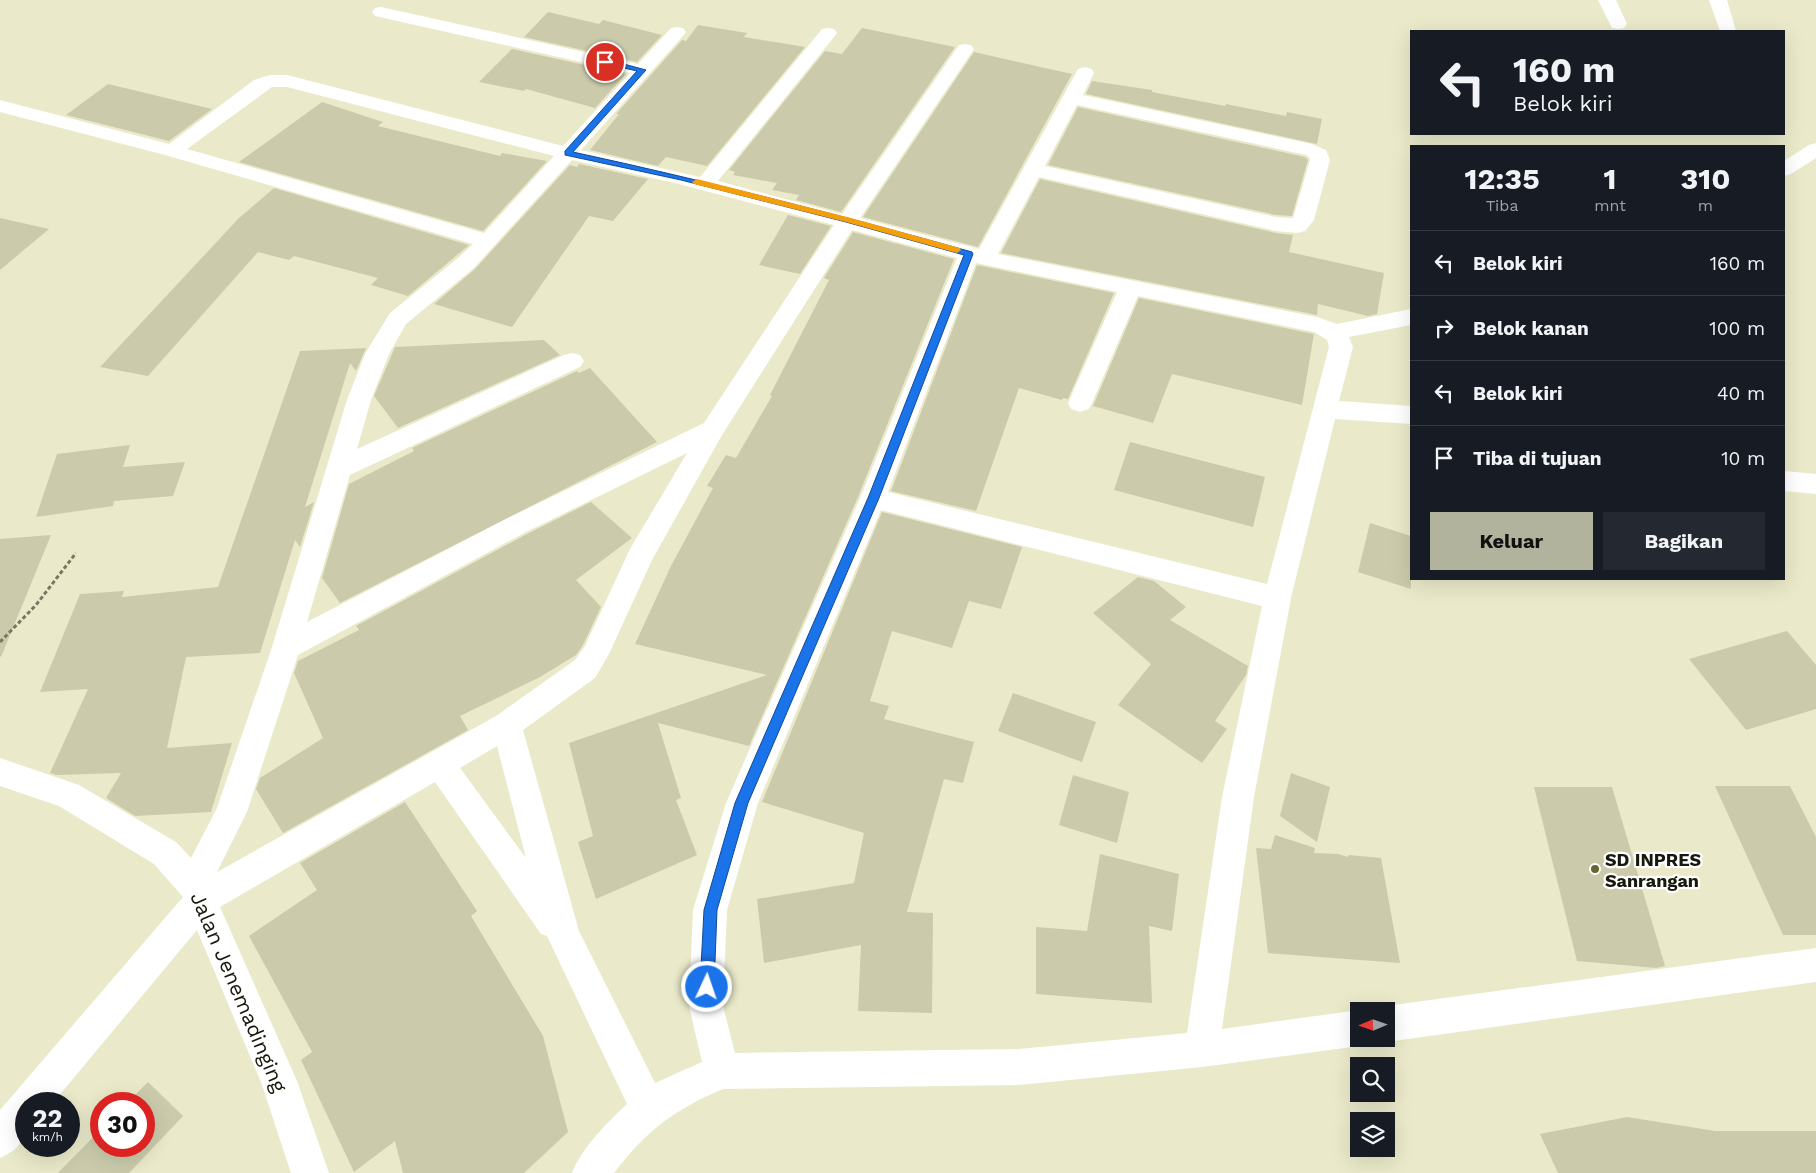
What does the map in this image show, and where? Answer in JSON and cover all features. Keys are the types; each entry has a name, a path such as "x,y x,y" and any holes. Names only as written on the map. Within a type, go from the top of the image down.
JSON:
{"street":[{"path":"1607,0 1618,24"},
{"path":"1718,0 1728,30"},
{"path":"381,12 642,70"},
{"path":"37,1092 198,892 231,812 286,647 359,400 377,354 392,327 398,318 466,263 488,242 677,32"},
{"path":"704,184 828,33"},
{"path":"198,892 440,765 507,725 584,669 590,661 640,557 713,428 848,220 965,49"},
{"path":"722,1071 706,1006 710,910 742,803 977,256 1033,169 1085,73"},
{"path":"172,151 261,84 277,80 568,153 704,184 848,220 977,256 1097,280 1130,289 1317,326 1336,332 1410,317"},
{"path":"1033,169 1276,224 1297,226 1303,220 1320,160 1319,154 1312,150 1072,98"},
{"path":"0,106 172,151 488,242"},
{"path":"1785,169 1816,148"},
{"path":"1080,403 1130,289"},
{"path":"1202,1049 1238,797 1277,598 1341,347 1336,332"},
{"path":"338,469 572,361"},
{"path":"1325,409 1410,415"},
{"path":"286,647 515,526 713,428"},
{"path":"1785,481 1816,484"},
{"path":"873,498 1277,598"},
{"path":"507,725 564,936"},
{"path":"440,765 564,936 648,1109"},
{"name":"Jalan Jenemadinging","path":"0,772 68,795 165,853 198,892 279,1081 310,1173"},
{"path":"1395,1023 1816,965"},
{"path":"591,1173 604,1155 648,1109 685,1087 722,1071 1018,1067 1202,1049 1350,1029"},
{"path":"0,1139 15,1120"}],"path":[{"path":"0,642 36,605 76,552"}],"building":[{"path":"548,12 599,24 603,20 662,35 637,62 524,37"},
{"path":"698,25 747,33 744,37 805,47 707,166 666,157 658,166 590,150 619,114 616,114 682,40 686,41"},
{"path":"862,28 955,47 841,212 796,200 799,195 772,190 777,183 733,175 735,172 729,170 825,51 842,54"},
{"path":"512,49 626,74 595,108 526,89 524,91 479,82"},
{"path":"974,52 1072,74 978,247 863,217"},
{"path":"1092,81 1152,90 1152,92 1225,106 1226,104 1286,116 1287,112 1322,119 1317,144 1086,94"},
{"path":"108,84 212,109 169,141 66,115"},
{"path":"322,102 383,122 378,126 500,156 502,153 547,161 483,231 239,162"},
{"path":"1078,107 1305,157 1308,160 1292,216 1276,215 1048,165"},
{"path":"579,164 648,179 613,221 589,216 512,327 434,304 475,269 570,165 577,167"},
{"path":"1040,179 1276,233 1293,235 1289,252 1384,273 1377,314 1368,316 1318,304 1317,315 1001,253"},
{"path":"274,188 469,245 408,296 371,285 378,278 294,256 289,260 258,252 148,376 100,367 239,218"},
{"path":"788,215 831,226 800,274 759,265"},
{"path":"0,218 49,229 0,270"},
{"path":"853,232 954,259 858,497 749,746 658,723 681,798 676,800 697,855 596,899 578,842 593,836 569,743 767,675 635,644 671,566 713,488 707,486 726,455 736,458 772,396 770,395 829,280 824,278"},
{"path":"977,265 1114,293 1068,399 1063,398 1062,400 1019,388 976,511 891,491"},
{"path":"1139,298 1314,334 1302,405 1172,374 1153,423 1093,406"},
{"path":"544,340 560,355 398,428 374,396 395,347"},
{"path":"366,348 356,371 350,363 305,507 314,502 300,547 295,540 260,653 186,657 167,748 232,743 211,812 135,816 106,798 121,773 56,775 50,773 88,689 40,692 80,594 124,591 122,597 218,587 300,351"},
{"path":"590,368 657,442 340,603 322,578 349,484 414,451 412,448 577,371 579,373"},
{"path":"1130,442 1265,477 1253,527 1114,490"},
{"path":"130,445 123,467 185,462 173,496 114,501 113,506 36,517 57,454"},
{"path":"591,502 632,538 576,580 601,607 583,645 576,655 540,677 460,716 468,730 283,833 256,789 260,778 323,738 294,673 298,661 359,630 356,626 525,535"},
{"path":"882,512 1022,547 1001,609 969,601 952,648 892,631 870,701 889,706 884,719 974,742 963,783 944,779 907,912 933,913 932,1013 858,1011 861,945 764,963 757,899 854,883 864,833 762,802"},
{"path":"1370,523 1410,536 1411,589 1358,572"},
{"path":"51,535 1,657 0,539"},
{"path":"1138,577 1154,581 1186,607 1170,620 1248,666 1246,675 1215,721 1227,729 1202,763 1118,705 1151,664 1093,613"},
{"path":"1787,631 1816,665 1816,709 1746,730 1689,659"},
{"path":"1013,693 1096,722 1082,762 998,731"},
{"path":"1291,773 1330,787 1317,842 1280,816"},
{"path":"1073,775 1129,792 1117,843 1059,825"},
{"name":"SD INPRES Sanrangan","path":"1715,786 1790,786 1816,837 1816,935 1783,935"},
{"name":"SD INPRES Sanrangan","path":"1534,787 1612,787 1665,966 1656,968 1577,961"},
{"path":"405,802 477,911 471,916 543,1036 568,1132 524,1173 403,1173 395,1141 354,1172 301,1060 312,1052 249,936 317,890 300,863"},
{"path":"1275,835 1315,848 1314,853 1381,858 1400,963 1268,953 1256,848 1271,849"},
{"path":"1100,854 1179,874 1172,931 1149,926 1152,1003 1036,994 1036,927 1087,931"},
{"path":"148,1082 183,1116 155,1146 155,1092 138,1092"},
{"path":"1627,1117 1715,1131 1816,1131 1816,1173 1558,1173 1540,1134"},
{"path":"90,1140 90,1157 144,1157 129,1173 58,1173 74,1157 80,1157 80,1150"}],"slow traffic":[{"path":"697,182 957,250"}],"place":[{"name":"SD INPRES Sanrangan","path":"1595,869"}],"route":[{"path":"605,62 642,70 568,153 682,178 848,220 969,254 873,498 742,803 710,910 707,987"}]}
